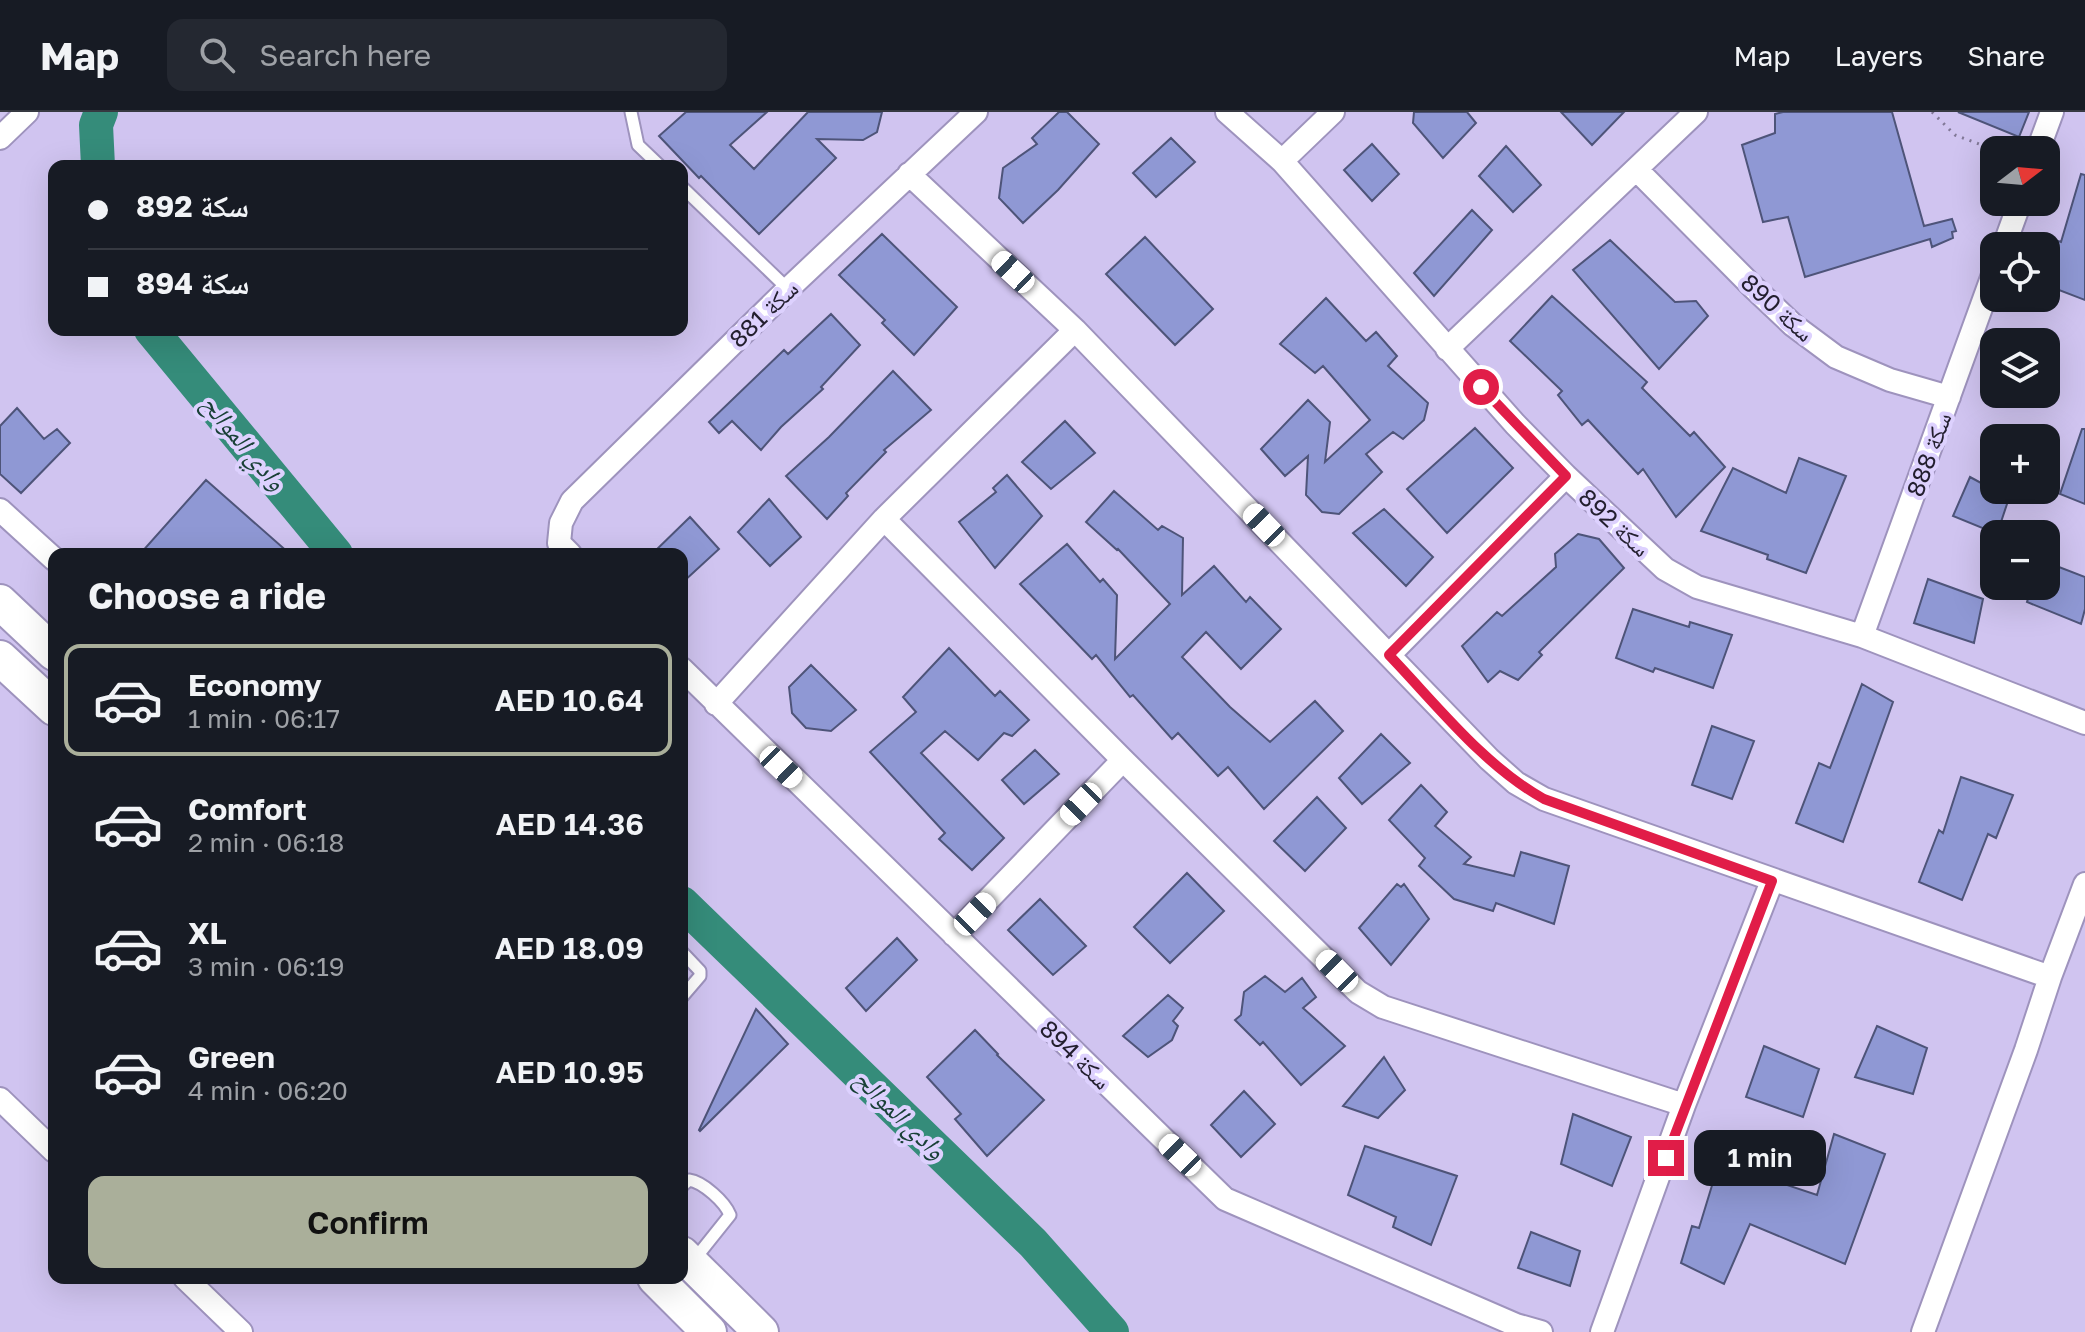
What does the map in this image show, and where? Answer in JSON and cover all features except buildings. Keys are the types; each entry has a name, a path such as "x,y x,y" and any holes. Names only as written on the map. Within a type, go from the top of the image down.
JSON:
{"main road":[{"path":"0,602 48,647"},
{"path":"0,658 48,702"},
{"path":"688,1261 761,1332"},
{"path":"661,1284 709,1332"}],"street":[{"path":"0,138 27,112"},
{"name":"سكة 881","path":"564,548 559,543 561,523 572,501 788,289 976,112"},
{"name":"سكة 892","path":"1227,112 1282,161 1447,349 1566,476 1665,569 1697,587 1862,636 2085,723"},
{"path":"1282,161 1333,112"},
{"path":"1447,349 1696,112"},
{"path":"2043,136 2052,112"},
{"name":"سكة 890","path":"1637,170 1793,325 1836,357 1890,380 1949,397"},
{"path":"909,174 1075,330 1489,759 1516,783 1544,799 2050,977"},
{"name":"سكة 888","path":"1862,636 1980,311"},
{"path":"716,704 884,519 1075,330"},
{"path":"1389,655 1566,476"},
{"path":"0,510 48,554"},
{"path":"884,519 1123,760 1370,1001 1684,1105"},
{"name":"سكة 894","path":"688,675 1225,1199 1516,1325 1541,1332"},
{"path":"954,935 1123,760"},
{"path":"1602,1332 1684,1105 1772,881"},
{"path":"1923,1332 2085,884"},
{"path":"0,1099 48,1145"},
{"path":"191,1284 239,1331"}],"lane":[{"path":"631,112 638,145 654,160"},
{"path":"688,193 788,289"},
{"path":"688,958 700,971 700,976 688,990"},
{"path":"688,1181 698,1181 726,1207 730,1215 688,1257"}],"path":[{"path":"1932,112 1955,135 1980,144"}],"waterway":[{"name":"وادي الموالح","path":"98,160 96,125 101,112"},
{"name":"وادي الموالح","path":"156,336 331,548"},
{"name":"وادي الموالح","path":"688,909 1033,1243 1112,1332"}],"route":[{"path":"1481,387 1566,476 1389,655 1516,783 1544,799 1772,881 1666,1158"}]}
